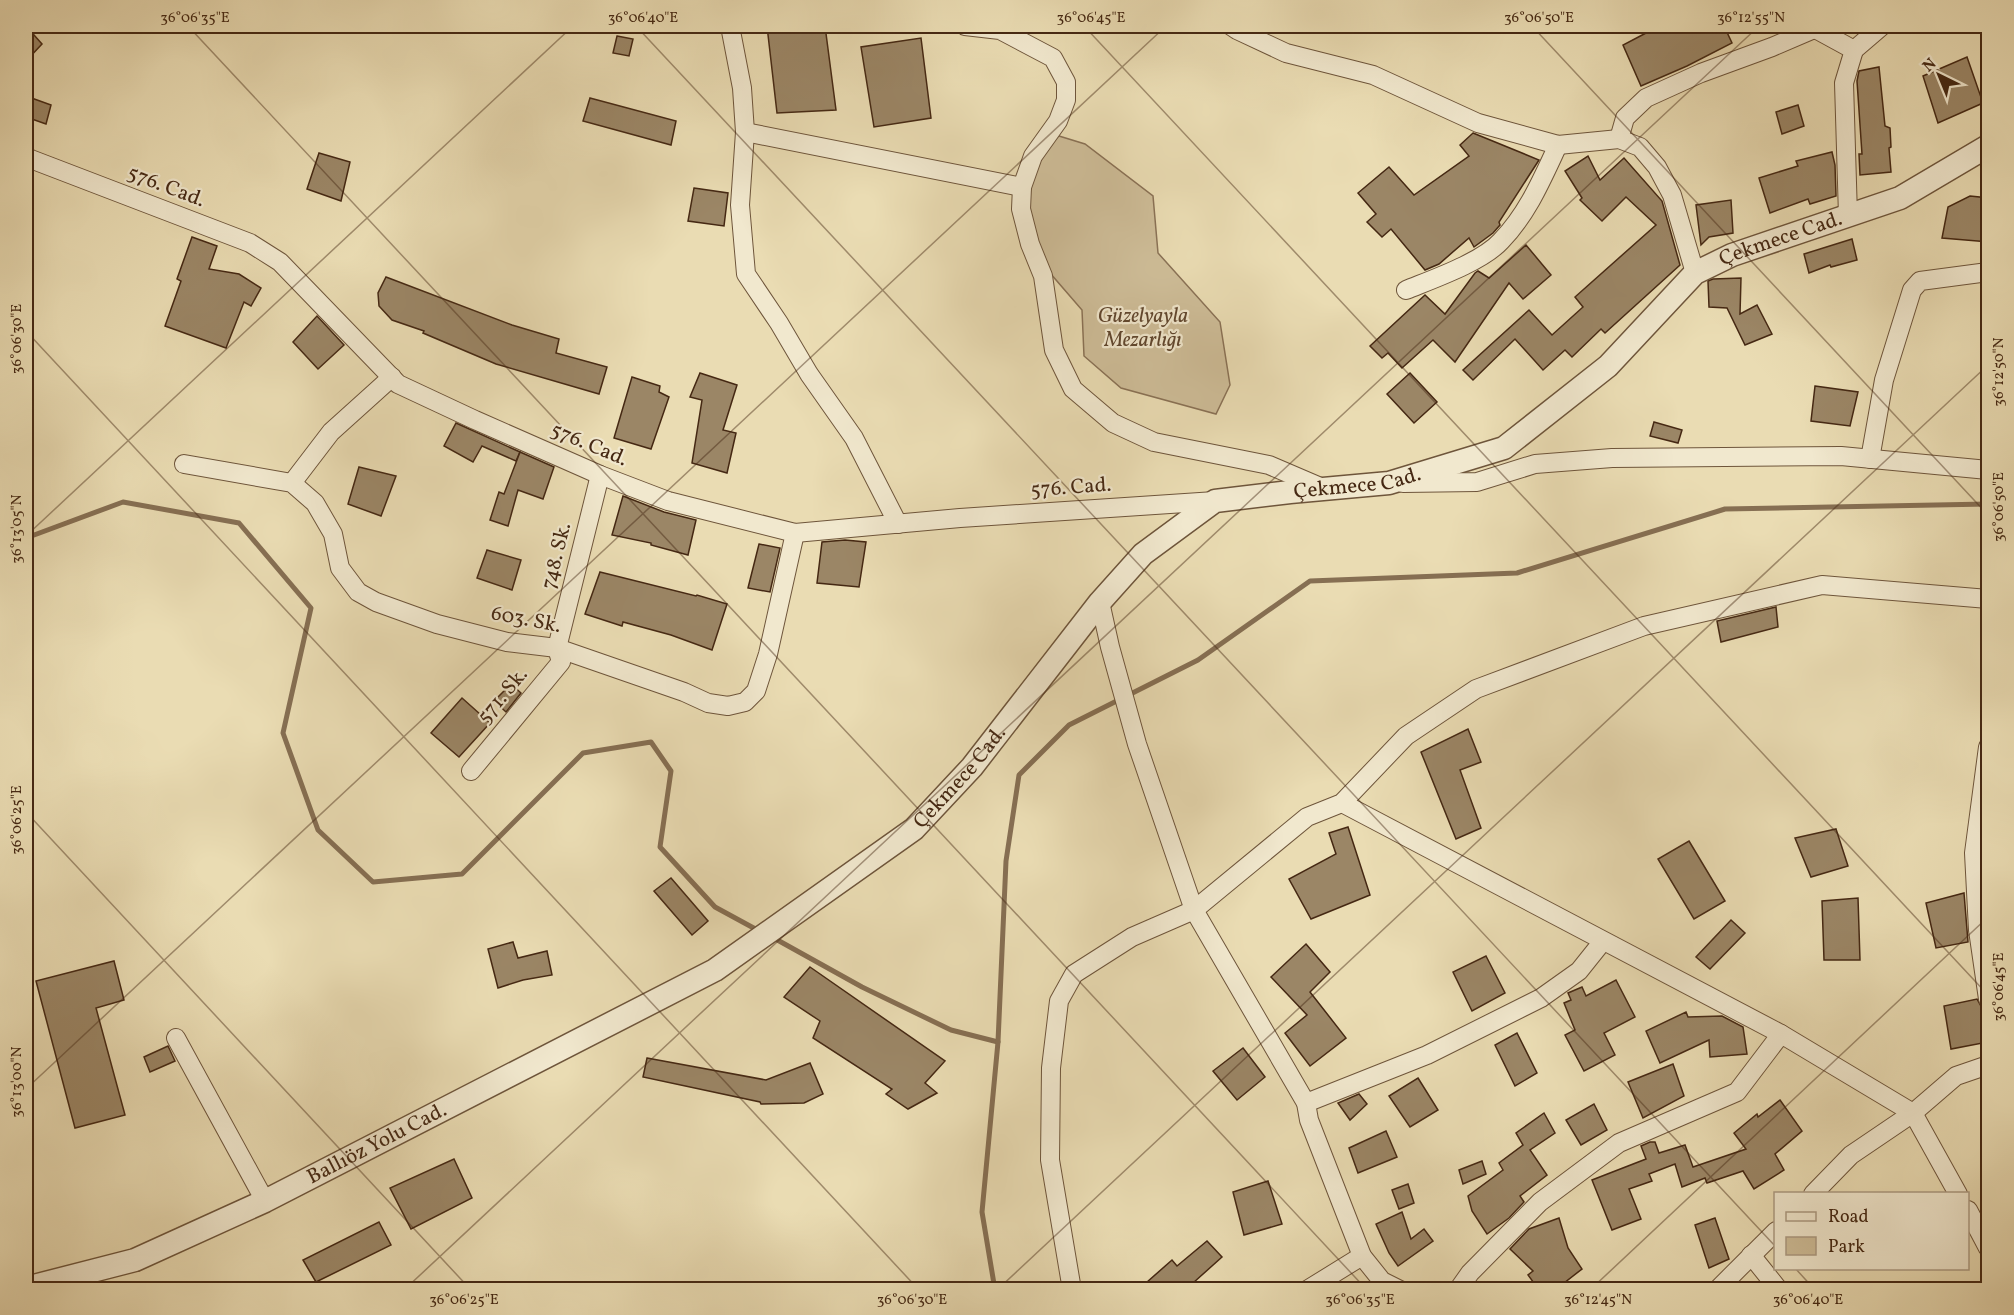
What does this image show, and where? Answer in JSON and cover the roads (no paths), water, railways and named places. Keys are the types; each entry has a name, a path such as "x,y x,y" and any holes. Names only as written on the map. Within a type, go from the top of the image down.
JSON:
{"street":[{"path":"730,26 742,88 745,132 740,205 746,274 779,322 809,374 855,438 898,524"},
{"path":"965,26 1000,30 1053,58 1066,82 1066,100 1058,121 1033,156 1022,187 1021,209 1030,244 1043,276 1054,350 1073,389 1113,423 1154,442 1269,465 1325,489"},
{"path":"1232,26 1286,53 1373,75 1478,123 1558,145 1619,139 1640,147 1656,166 1672,195 1695,273"},
{"path":"1848,216 1844,83 1854,50 1882,26"},
{"path":"1619,139 1625,118 1646,98 1701,73 1772,48 1812,27 1854,50"},
{"path":"745,132 1022,187"},
{"path":"1406,290 1477,258 1500,243 1532,202 1558,145"},
{"name":"Çekmece Cad.","path":"715,970 914,829 972,767 1100,602 1143,554 1215,501 1389,483 1504,448 1608,366 1695,273 1732,255 1900,198 1989,146"},
{"name":"576. Cad.","path":"26,155 28,158 250,243 280,261 398,384 600,475 668,501 795,533 1215,501"},
{"path":"1870,459 1884,380 1912,290 1920,281 1989,272"},
{"path":"291,483 332,432 392,377"},
{"path":"1389,483 1477,482 1535,464 1612,458 1794,456 1870,459 1989,470"},
{"name":"603. Sk.","path":"184,464 291,483 315,503 333,534 340,568 358,592 376,602 437,624 507,642 557,648 684,692 708,703 729,706 745,702 756,691 768,654 795,533"},
{"name":"748. Sk.","path":"557,648 600,475"},
{"path":"1072,1290 1050,1160 1051,1068 1059,1001 1074,974 1132,937 1194,910 1307,817 1342,803 1406,736 1476,689 1644,626 1822,585 1989,599"},
{"path":"1100,602 1137,744 1194,910 1306,1103 1309,1120 1362,1256 1382,1281 1400,1290"},
{"name":"571. Sk.","path":"471,771 561,662 557,648"},
{"path":"1989,747 1982,841 1974,853 1978,930 1989,999"},
{"path":"1342,803 1781,1034 1913,1113 1957,1192"},
{"path":"1306,1103 1427,1054 1541,998 1580,970 1603,940"},
{"name":"Ballıöz Yolu Cad.","path":"26,1288 135,1260 265,1201 715,970"},
{"path":"1458,1290 1470,1273 1540,1202 1619,1143 1737,1092 1781,1034"},
{"path":"176,1038 265,1201"},
{"path":"1815,1192 1851,1155 1913,1113 1956,1076 1989,1065"},
{"path":"1969,1212 1989,1248"},
{"path":"1716,1290 1774,1233"},
{"path":"1751,1255 1779,1290"},
{"path":"1307,1290 1362,1256"}],"waterway":[{"path":"26,538 123,502 239,523 311,608 283,733 318,830 373,882 462,874 583,753 651,742 671,771 660,847 715,907 761,932"},
{"path":"995,1290 982,1212 998,1042 1006,861 1019,775 1069,725 1198,660 1310,581 1517,573 1725,509 1988,504"},
{"path":"772,937 862,987 951,1030 998,1042"}],"park label":[{"name":"Güzelyayla Mezarlığı","path":"1143,328"}]}
